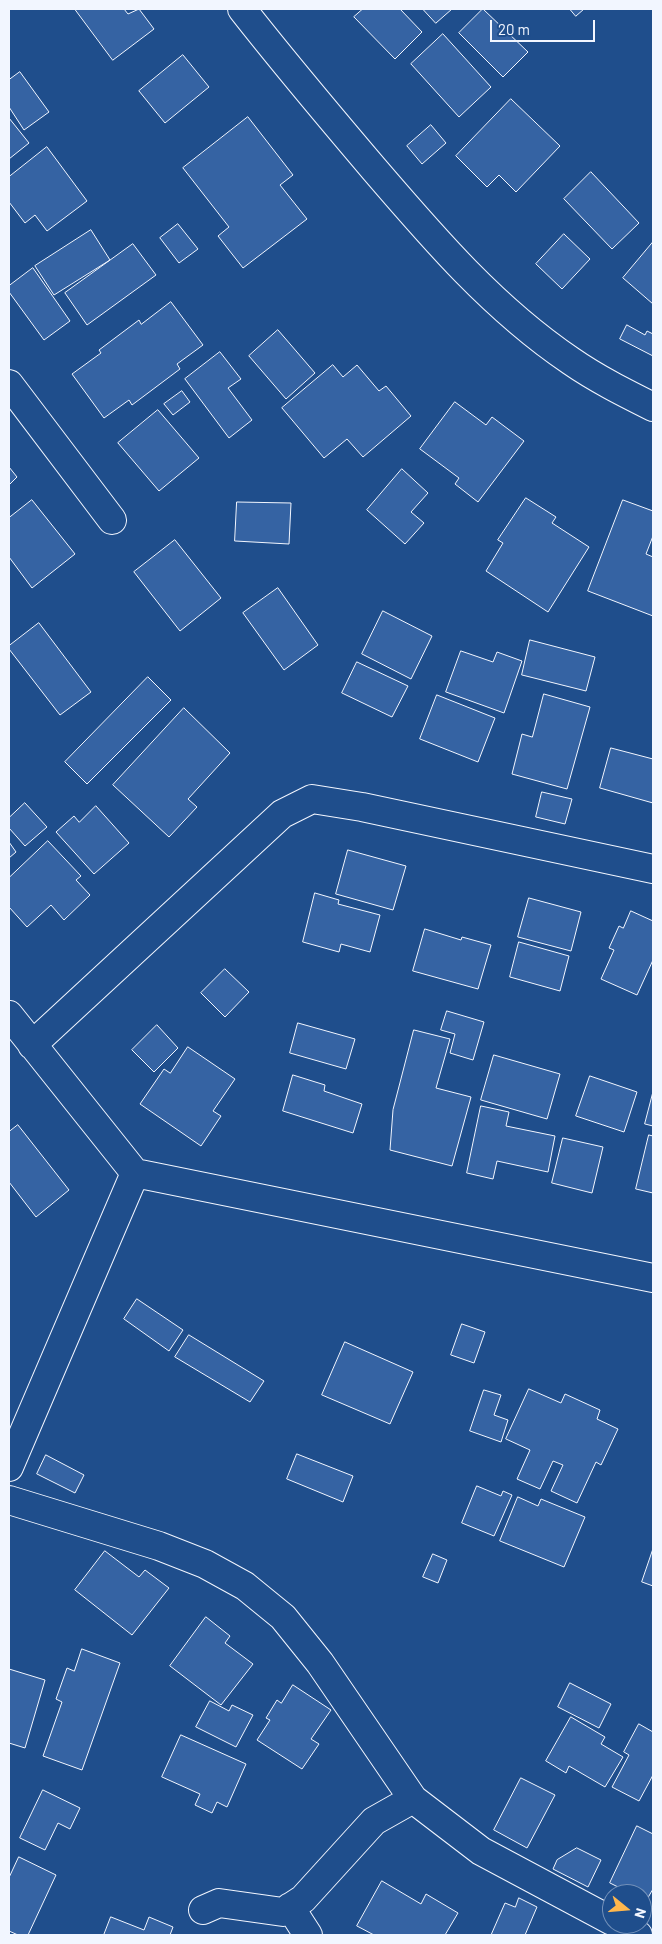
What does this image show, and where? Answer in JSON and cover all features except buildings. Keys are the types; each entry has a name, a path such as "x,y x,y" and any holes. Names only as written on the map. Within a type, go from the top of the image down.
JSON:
{"street":[{"path":"242,9 293,75 380,176 458,265 492,299 571,361 653,407"},
{"path":"9,384 112,520"},
{"path":"32,1045 282,814 312,799 362,807 653,869"},
{"path":"9,1015 135,1172 653,1278"},
{"path":"9,1467 135,1172"},
{"path":"9,1500 159,1546 205,1564 245,1586 283,1617 320,1663 413,1799 481,1851 602,1916"},
{"path":"203,1910 220,1903 283,1912 303,1899 374,1821 413,1799"},
{"path":"290,1907 308,1935"}]}
